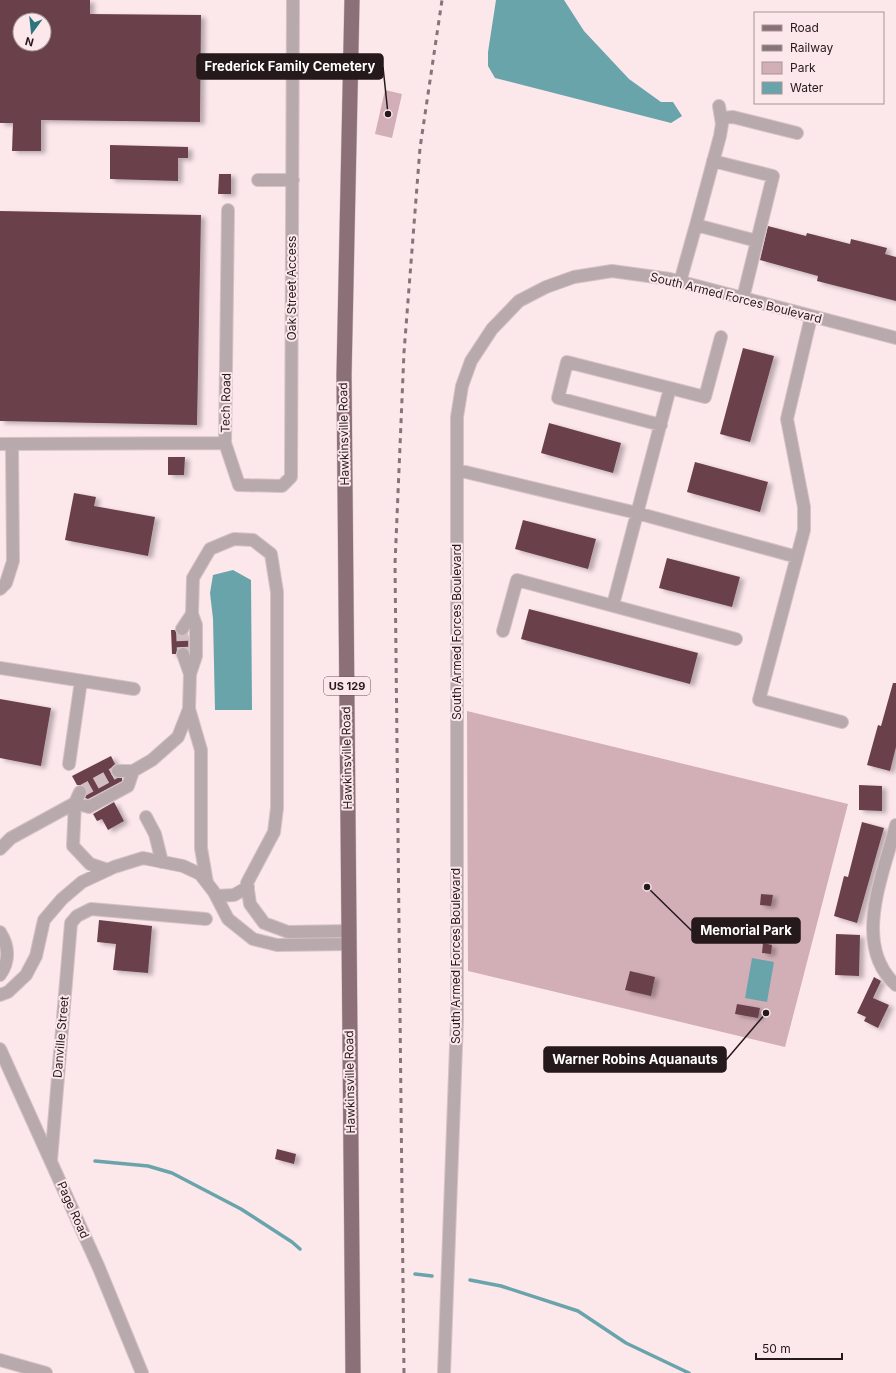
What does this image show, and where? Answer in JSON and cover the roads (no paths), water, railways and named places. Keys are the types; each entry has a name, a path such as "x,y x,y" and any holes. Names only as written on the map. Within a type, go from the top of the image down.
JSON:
{"main road":[{"name":"Hawkinsville Road","path":"352,0 344,375 353,1373"}],"street":[{"name":"Oak Street Access","path":"225,443 239,485 282,486 291,477 293,0"},
{"path":"680,282 720,136 720,112 733,117 797,133"},
{"path":"713,162 773,176 743,298"},
{"path":"258,180 293,180"},
{"name":"Tech Road","path":"6,444 225,443 228,210"},
{"path":"696,225 757,241"},
{"name":"South Armed Forces Boulevard","path":"444,1373 457,1019 457,417 462,386 471,361 492,329 520,301 546,287 574,277 612,271 680,282 896,338"},
{"path":"811,317 787,419 804,507 804,530 759,700 842,722"},
{"path":"660,425 558,398 567,362 705,397 721,337"},
{"path":"613,605 670,388"},
{"path":"0,589 6,583 12,561 6,444"},
{"path":"457,470 637,513 797,557"},
{"path":"207,883 201,848 201,750 189,709 190,674 196,656 196,625 192,614 193,578 210,549 234,539 253,540 271,554 277,592 277,808 274,832 247,883 250,904 264,923 288,932 349,938"},
{"path":"503,631 517,580 736,639"},
{"path":"182,630 192,614"},
{"path":"183,654 190,674"},
{"path":"0,668 134,689"},
{"path":"70,764 81,681"},
{"path":"118,772 133,771 152,760 178,737 189,709"},
{"path":"78,798 89,807 128,786 133,771"},
{"path":"0,849 11,838 78,798"},
{"path":"78,798 73,846 90,864 108,870"},
{"path":"146,817 155,834 162,862"},
{"path":"896,825 877,898 872,924 875,950 886,973 896,985"},
{"path":"0,995 8,992 26,975 36,956 44,920 62,899 82,882 108,870 143,858 183,866 200,874 216,896 228,919 253,939 277,944 349,938"},
{"path":"216,896 234,895 248,886"},
{"name":"Danville Street","path":"51,1160 71,923 77,916 91,909 206,919"},
{"path":"0,932 5,940 8,958 5,968 0,975"},
{"name":"Page Road","path":"0,1049 99,1268 141,1371"},
{"path":"0,1360 46,1373"},
{"path":"129,1373 141,1371"}],"water":[{"path":"496,0 564,0 584,31 629,79 661,102 673,102 682,116 671,123 495,78 488,66 488,52"},
{"path":"233,570 251,580 252,710 215,710 213,619 210,593 213,575"},
{"path":"752,958 774,962 767,1002 745,998"}],"waterway":[{"path":"95,1161 148,1166 172,1173 241,1209 292,1242 300,1249"},
{"path":"415,1274 432,1276"},
{"path":"470,1280 501,1286 578,1311 626,1343 689,1373"}],"tunnel":[{"path":"182,629 183,654"},
{"path":"80,792 118,771"}],"railway":[{"path":"404,1373 395,564 404,352 420,148 442,0"}],"place":[{"name":"Frederick Family Cemetery","path":"388,114"},
{"name":"Memorial Park","path":"647,887"},
{"name":"Warner Robins Aquanauts","path":"766,1013"}]}
